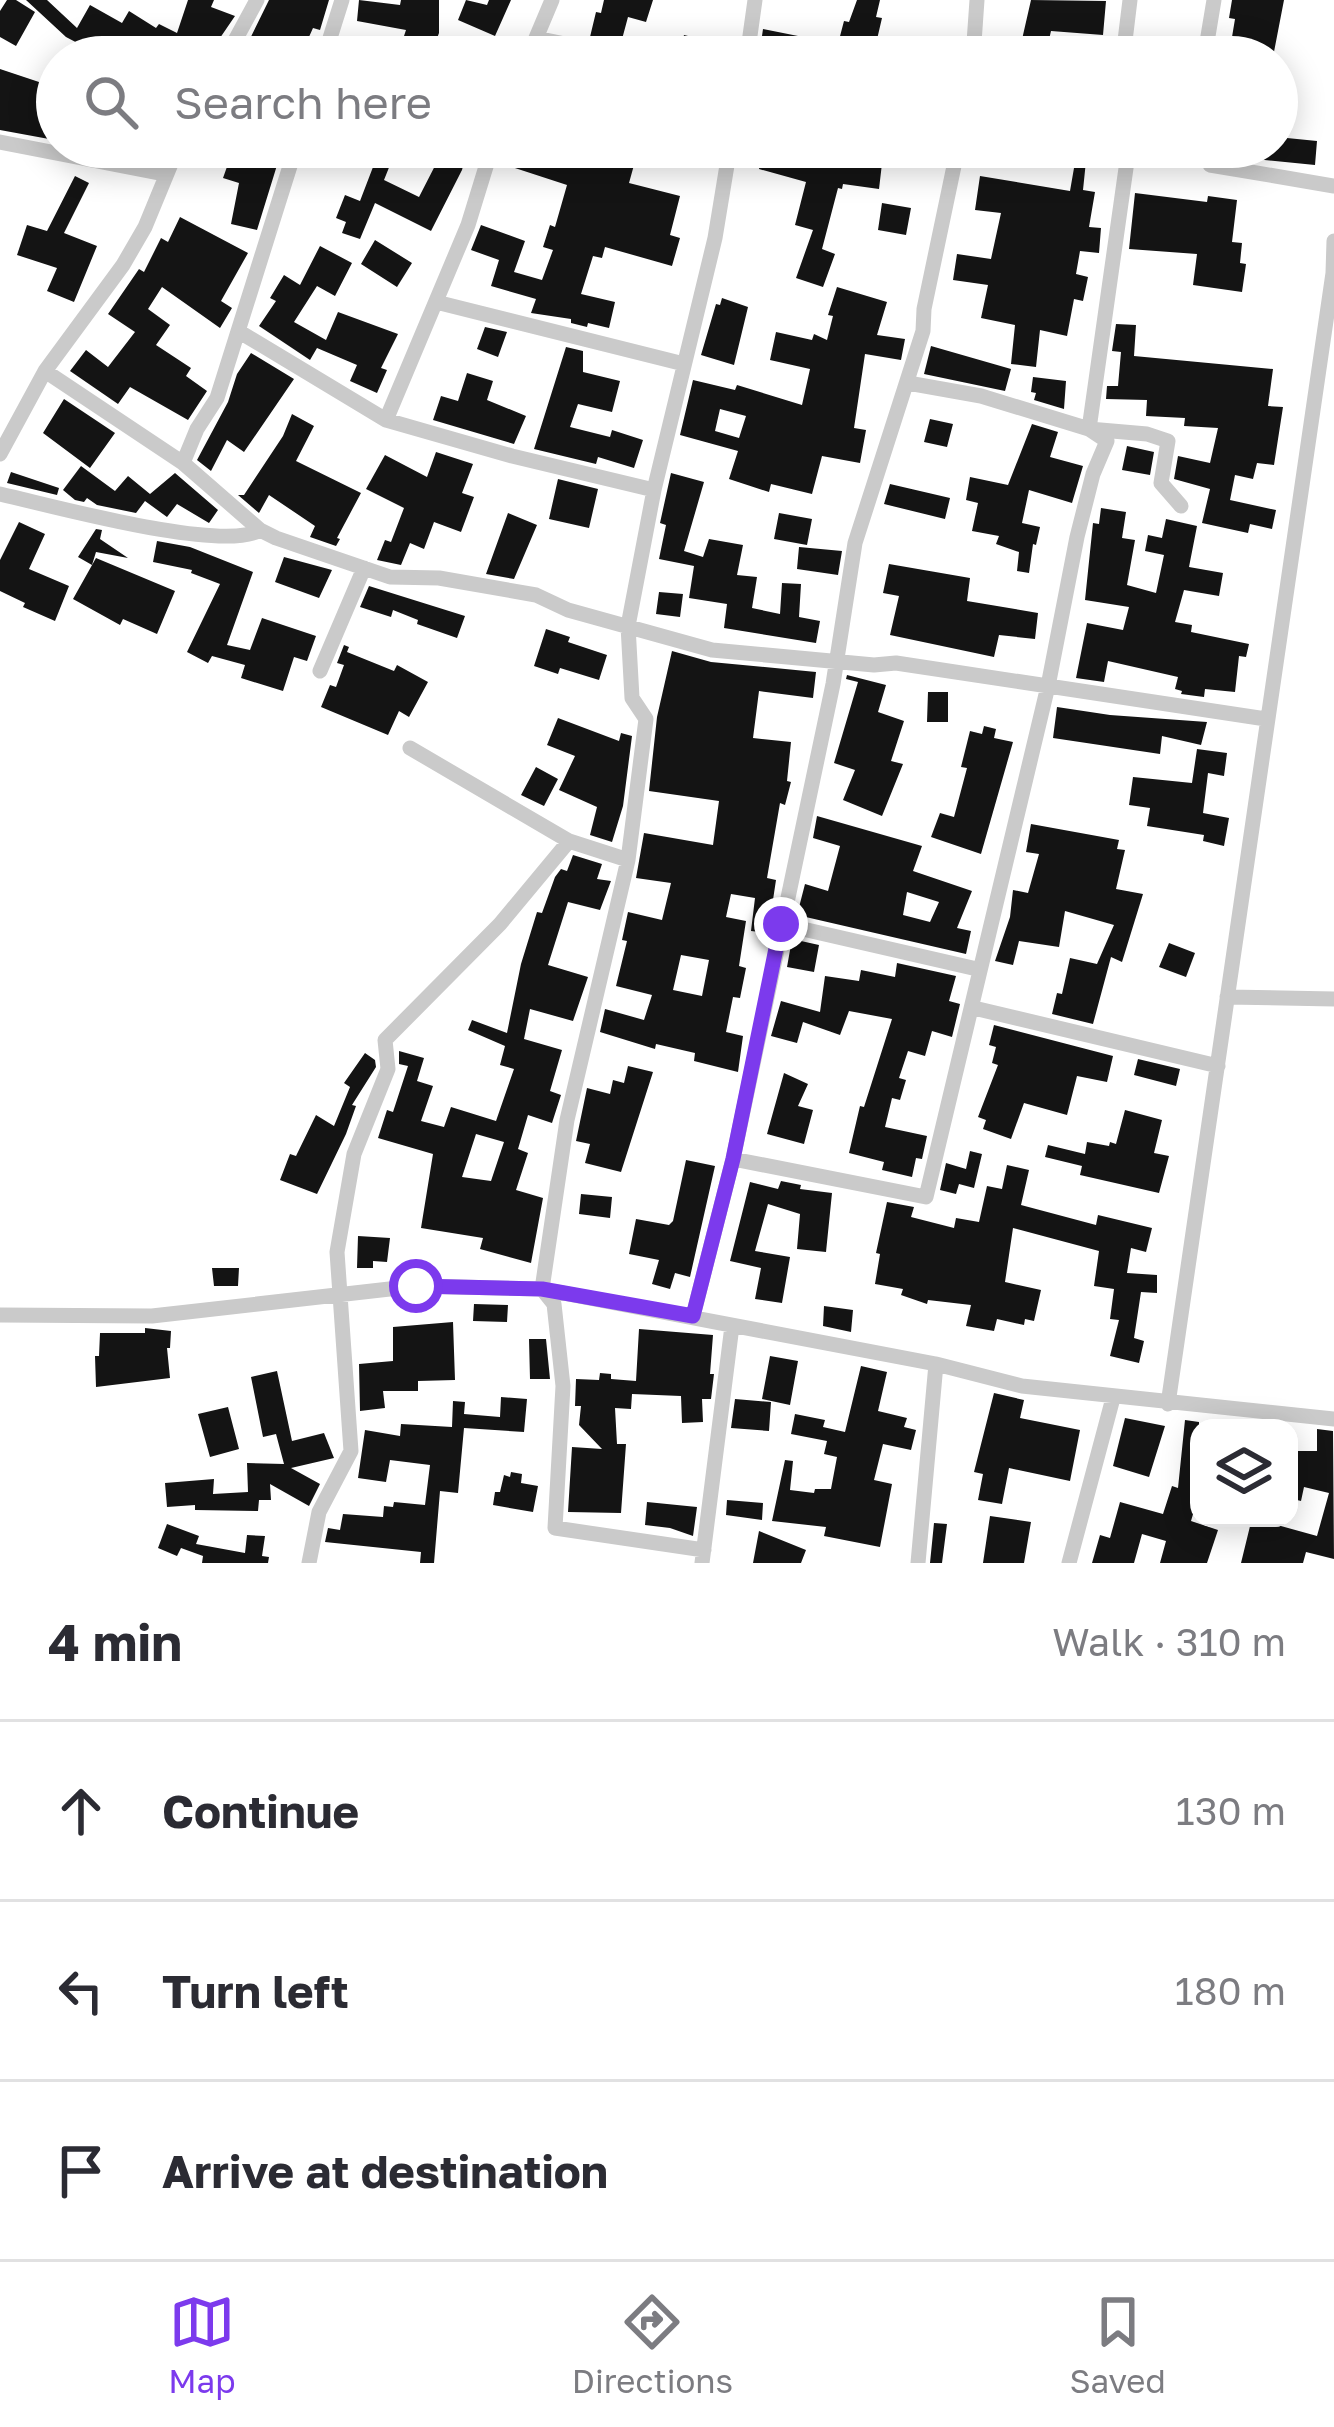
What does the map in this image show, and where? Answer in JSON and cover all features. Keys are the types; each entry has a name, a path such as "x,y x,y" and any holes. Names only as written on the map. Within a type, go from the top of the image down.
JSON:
{"street":[{"path":"237,36 256,0"},
{"path":"331,36 342,0"},
{"path":"537,36 552,0"},
{"path":"750,36 755,0"},
{"path":"974,36 977,0"},
{"path":"1126,36 1130,0"},
{"path":"1208,36 1214,0"},
{"path":"0,142 36,149"},
{"path":"133,168 164,174"},
{"path":"0,454 45,371 123,265 145,227 167,168"},
{"path":"183,463 217,398 289,168"},
{"path":"386,420 468,226 486,168"},
{"path":"727,168 628,626 632,698 646,719 628,860 566,1120 542,1289 554,1304 563,1386 554,1528 703,1556 732,1326"},
{"path":"693,1316 733,1159 836,658 855,543 923,331 954,168"},
{"path":"1089,429 1126,168"},
{"path":"1228,168 1334,186"},
{"path":"1168,1404 1334,241"},
{"path":"436,302 684,364"},
{"path":"238,331 386,420 654,490"},
{"path":"45,371 183,463 260,530 390,577 439,578 536,595 568,610 712,650 896,663 1266,718"},
{"path":"908,383 981,396 1089,429 1147,434 1168,441 1161,483 1181,506"},
{"path":"733,1159 926,1197 1048,686 1076,537 1093,474 1107,449 1107,441 1089,429"},
{"path":"0,494 186,534 243,537 260,530"},
{"path":"320,671 364,568"},
{"path":"410,748 569,841 628,860"},
{"path":"309,1563 319,1512 350,1451 352,1424 341,1363 337,1252 354,1154 388,1070 385,1040 500,925 569,841"},
{"path":"781,924 977,969"},
{"path":"1227,997 1334,999"},
{"path":"974,1008 1218,1066"},
{"path":"0,1315 152,1316 416,1286 542,1289 936,1364 1022,1386 1334,1419"},
{"path":"918,1563 936,1364"},
{"path":"1069,1563 1113,1398"}],"building":[{"path":"7,0 35,12 16,46 0,37 0,11"},
{"path":"26,0 47,0 77,28 90,5 122,23 129,11 156,28 159,24 177,33 188,0 214,0 211,7 235,16 221,36 65,36"},
{"path":"269,0 329,0 320,30 313,28 309,36 251,36"},
{"path":"359,0 400,5 401,0 439,0 438,36 404,36 406,30 357,21"},
{"path":"466,0 487,5 489,0 511,0 495,36 458,20"},
{"path":"604,0 653,0 646,22 628,17 623,36 590,36 596,12 601,13"},
{"path":"857,0 880,0 878,36 840,36 844,21 849,22"},
{"path":"1031,0 1106,1 1103,35 1051,31 1050,36 1023,36"},
{"path":"1232,0 1284,0 1277,36 1232,36 1235,19 1229,18"},
{"path":"763,29 798,36 762,36"},
{"path":"0,69 36,81 36,137 0,130"},
{"path":"1298,139 1317,141 1315,165 1298,163"},
{"path":"227,168 276,168 257,230 231,224 239,183 223,178"},
{"path":"373,168 389,168 384,180 419,197 434,168 463,168 431,231 375,203 360,239 342,233 346,222 336,218 345,195 360,201"},
{"path":"515,168 633,168 629,183 680,196 670,235 680,238 672,266 605,247 602,258 593,256 581,294 615,302 609,328 531,313 536,299 491,286 499,260 471,250 481,225 525,241 514,272 542,280 553,250 543,247 550,225 555,227 567,185"},
{"path":"881,168 879,189 843,184 838,188 822,249 835,254 823,287 796,278 813,230 795,225 806,182 759,169"},
{"path":"1074,168 1085,168 1083,190 1095,192 1089,227 1101,228 1099,253 1080,251 1076,274 1088,277 1083,301 1074,299 1067,336 1040,330 1036,367 1011,364 1015,325 981,318 988,285 953,280 957,254 991,259 1001,213 975,210 980,176 1070,191"},
{"path":"75,176 89,183 64,233 97,246 74,302 47,291 57,268 17,255 27,225 47,231"},
{"path":"1135,193 1207,202 1208,196 1237,200 1232,242 1242,243 1240,263 1246,264 1242,292 1193,285 1197,254 1129,249"},
{"path":"882,203 911,208 906,235 878,230"},
{"path":"180,217 248,253 221,301 232,308 220,328 162,287 148,309 170,325 156,345 191,368 186,376 207,391 188,420 130,387 118,404 70,371 86,350 108,367 135,332 108,314 139,269 144,272 161,238 168,242"},
{"path":"375,240 412,263 397,287 361,264"},
{"path":"320,246 352,263 335,296 317,286 294,322 326,340 338,312 398,334 381,368 387,370 377,393 350,381 357,365 317,348 310,360 259,326 276,301 270,298 284,275 300,285"},
{"path":"837,287 887,302 877,335 905,339 901,360 865,354 854,428 866,430 860,463 822,456 812,494 771,484 769,492 729,479 738,451 680,435 693,380 735,390 737,385 802,405 810,369 770,360 776,332 812,340 814,334 827,340 833,316 828,315","holes":["720,409 746,416 739,438 715,431"]},
{"path":"722,298 748,307 734,365 701,355"},
{"path":"1116,324 1136,325 1134,356 1273,369 1268,406 1283,407 1274,465 1257,463 1253,479 1235,475 1230,500 1276,510 1272,529 1250,524 1248,533 1202,523 1210,489 1174,479 1178,456 1210,463 1218,428 1184,426 1185,418 1146,416 1147,400 1106,399 1107,386 1118,386 1121,352 1112,351"},
{"path":"485,327 507,332 498,357 477,349"},
{"path":"931,346 1011,369 1005,391 924,374"},
{"path":"566,347 583,351 583,372 620,381 612,412 578,404 570,427 610,437 612,430 643,440 634,468 598,457 596,464 534,449"},
{"path":"251,353 294,379 244,452 227,440 211,471 197,460"},
{"path":"467,373 493,381 487,400 526,416 514,444 433,420 441,396 458,401"},
{"path":"1033,377 1066,381 1064,409 1034,400"},
{"path":"64,399 115,433 90,468 43,433"},
{"path":"292,414 314,426 296,461 361,493 336,546 310,537 315,526 269,495 259,513 238,495 244,495"},
{"path":"930,419 953,424 947,447 924,442"},
{"path":"1032,424 1058,432 1050,457 1083,466 1072,503 1029,490 1022,523 1040,527 1029,573 1017,571 1019,552 996,544 999,536 972,531 978,503 966,500 970,477 1008,485"},
{"path":"1127,446 1154,452 1150,475 1122,470"},
{"path":"436,452 473,464 462,493 474,497 461,532 434,522 424,549 410,543 401,565 377,560 385,540 391,542 404,508 366,489 385,455 427,477"},
{"path":"81,466 115,491 128,476 150,494 175,473 218,510 209,523 177,504 167,517 145,501 136,513 97,505 87,498 75,500 63,490"},
{"path":"11,472 59,488 57,495 7,483"},
{"path":"671,473 704,482 684,551 703,557 709,539 743,545 737,575 757,577 752,608 780,614 782,583 801,584 799,617 820,621 816,643 724,628 727,604 689,598 694,566 659,559 666,525 660,523"},
{"path":"558,479 598,489 589,528 549,519"},
{"path":"890,484 950,498 945,519 884,504"},
{"path":"1101,508 1126,512 1122,538 1135,540 1127,585 1156,593 1164,555 1145,551 1148,535 1162,538 1166,519 1197,526 1189,567 1223,573 1219,596 1184,590 1175,622 1192,625 1191,632 1249,644 1246,657 1239,656 1235,692 1205,689 1204,697 1181,694 1175,689 1178,677 1108,661 1104,682 1076,678 1087,623 1123,630 1129,607 1085,600 1093,523 1099,524"},
{"path":"508,513 537,525 514,579 486,574"},
{"path":"779,513 812,519 807,545 774,539"},
{"path":"19,522 45,534 29,569 69,586 55,621 0,591 0,560"},
{"path":"96,529 102,530 100,539 128,558 96,552 92,565 78,557"},
{"path":"157,541 190,547 253,572 227,645 250,650 262,618 316,636 307,661 294,657 283,691 241,678 245,665 212,656 208,663 187,652 220,584 192,570 153,562"},
{"path":"799,547 842,551 838,575 797,569"},
{"path":"284,557 332,570 319,598 275,582"},
{"path":"96,558 175,591 157,634 123,619 120,625 73,599"},
{"path":"889,564 970,578 967,601 1038,613 1035,639 999,635 994,657 890,635 899,596 883,593"},
{"path":"369,586 465,616 457,638 393,610 391,617 360,607"},
{"path":"659,592 683,594 680,617 656,614"},
{"path":"546,629 607,655 599,680 534,666"},
{"path":"344,645 349,647 347,652 394,671 397,665 428,682 409,717 399,711 388,735 321,707 330,685 336,687 344,665 337,663"},
{"path":"672,651 711,662 816,672 813,698 759,691 753,738 791,742 787,781 791,782 785,805 780,803 767,878 776,880 768,933 751,931 755,898 731,894 726,917 746,921 739,966 746,968 740,998 733,997 726,1032 743,1036 738,1072 694,1061 695,1053 656,1044 655,1049 600,1032 605,1009 644,1020 652,995 616,986 627,941 622,940 628,912 662,920 671,883 636,878 644,833 713,845 719,801 649,791 657,717","holes":["681,955 709,960 702,996 673,990"]},
{"path":"847,675 886,685 878,712 904,721 891,761 903,764 882,816 843,800 855,770 834,763 858,682 846,679"},
{"path":"928,692 948,692 948,722 927,722"},
{"path":"1057,707 1207,722 1201,745 1162,736 1160,754 1053,738"},
{"path":"558,718 619,741 621,733 632,736 623,806 612,842 590,835 597,807 559,790 575,756 547,745"},
{"path":"984,726 996,729 994,738 1013,742 981,854 931,837 940,813 954,817 967,768 961,767 970,731 982,734"},
{"path":"1197,749 1227,753 1224,776 1208,773 1203,813 1229,818 1224,846 1203,841 1204,835 1147,826 1150,808 1129,805 1133,777 1192,783"},
{"path":"536,767 558,779 544,806 521,795"},
{"path":"817,816 922,846 913,871 972,891 957,928 971,931 966,954 797,915 805,884 828,891 840,846 813,838","holes":["907,892 939,902 930,922 903,915"]},
{"path":"1031,824 1119,840 1117,849 1125,850 1116,889 1143,894 1122,962 1111,957 1093,1024 1052,1014 1070,958 1097,964 1114,925 1065,911 1059,947 1019,941 1013,965 995,961 1010,917 1013,890 1028,893 1039,854 1026,852"},
{"path":"573,855 602,864 597,879 611,881 600,910 568,902 548,965 588,977 573,1021 530,1009 524,1039 562,1050 550,1091 561,1095 552,1123 528,1115 518,1149 528,1153 516,1190 543,1198 531,1263 480,1249 483,1238 421,1228 433,1154 378,1138 387,1110 393,1112 408,1066 399,1064 399,1051 424,1058 417,1081 433,1086 421,1121 444,1127 451,1107 496,1121 514,1069 500,1065 505,1046 468,1030 472,1020 507,1033 537,912 542,913 555,877 561,869 567,871","holes":["476,1134 504,1142 491,1181 462,1177"]},
{"path":"792,939 819,945 814,972 787,967"},
{"path":"1169,943 1195,953 1186,977 1159,967"},
{"path":"897,963 956,976 949,1001 960,1004 952,1037 932,1031 925,1056 908,1051 899,1078 906,1080 900,1100 892,1098 885,1127 927,1136 912,1177 882,1170 884,1162 849,1153 860,1106 864,1107 892,1019 849,1011 840,1035 803,1022 797,1043 771,1036 781,1001 820,1012 825,976 859,981 861,970 895,977"},
{"path":"994,1025 1113,1056 1107,1082 1077,1076 1067,1115 1024,1103 1011,1139 983,1129 986,1120 978,1117 998,1065 992,1063 996,1047 989,1045"},
{"path":"365,1053 376,1067 352,1105 356,1106 346,1134 317,1194 280,1180 290,1154 296,1156 316,1115 334,1126 350,1087 344,1083"},
{"path":"1138,1059 1180,1069 1176,1086 1134,1075"},
{"path":"628,1066 653,1072 621,1172 585,1163 590,1144 576,1141 587,1088 610,1094 613,1080 624,1083"},
{"path":"784,1073 808,1084 798,1106 813,1110 804,1144 767,1134"},
{"path":"1125,1110 1162,1120 1154,1153 1169,1156 1159,1193 1080,1175 1082,1166 1045,1157 1048,1145 1085,1154 1087,1142 1116,1144"},
{"path":"970,1151 982,1154 974,1188 959,1184 956,1194 940,1190 946,1163 966,1169"},
{"path":"686,1160 715,1166 690,1277 675,1273 670,1289 652,1284 659,1260 629,1254 636,1219 669,1225 673,1221"},
{"path":"1007,1165 1029,1170 1021,1205 1096,1225 1098,1215 1152,1228 1146,1252 1131,1248 1127,1273 1157,1275 1157,1293 1141,1292 1134,1338 1144,1341 1139,1363 1110,1356 1119,1320 1110,1319 1114,1289 1094,1286 1099,1251 1013,1228 1005,1282 1041,1290 1034,1321 1025,1319 1024,1325 997,1319 994,1331 966,1326 971,1305 928,1300 927,1304 901,1295 903,1289 875,1284 887,1202 914,1207 911,1217 954,1228 956,1218 979,1222 987,1186 1002,1189"},
{"path":"781,1181 832,1193 826,1252 797,1249 800,1214 768,1204 755,1251 790,1257 782,1303 755,1299 761,1268 730,1261 750,1182 778,1189"},
{"path":"581,1194 612,1197 610,1218 579,1214"},
{"path":"358,1236 390,1238 387,1262 373,1261 373,1268 357,1268"},
{"path":"212,1268 239,1268 238,1286 214,1286"},
{"path":"474,1304 508,1305 507,1322 473,1321"},
{"path":"824,1306 853,1310 851,1332 823,1326"},
{"path":"453,1322 455,1380 418,1381 418,1391 383,1391 385,1408 360,1411 359,1364 393,1361 393,1327"},
{"path":"145,1328 171,1331 167,1348 170,1378 96,1387 100,1333 145,1333"},
{"path":"639,1329 713,1335 710,1374 714,1374 711,1399 702,1399 703,1422 682,1423 681,1396 632,1394 631,1409 615,1408 617,1444 626,1444 621,1513 568,1512 572,1447 602,1449 579,1425 576,1379 599,1380 600,1373 636,1381"},
{"path":"529,1339 546,1339 550,1379 530,1379"},
{"path":"770,1356 798,1361 790,1405 762,1399"},
{"path":"861,1366 887,1372 878,1411 907,1418 904,1427 916,1430 911,1450 883,1444 874,1480 892,1484 880,1547 824,1536 826,1527 772,1521 785,1460 793,1461 790,1490 831,1489 837,1457 824,1454 827,1441 791,1434 795,1414 825,1420 823,1427 845,1432"},
{"path":"277,1371 292,1441 324,1433 334,1458 291,1468 320,1484 309,1506 270,1484 271,1500 259,1500 258,1511 167,1507 165,1483 214,1479 213,1494 248,1492 247,1463 284,1464 276,1434 263,1437 251,1377"},
{"path":"994,1393 1024,1400 1020,1418 1080,1430 1070,1481 1009,1468 1002,1504 978,1500 983,1474 974,1472"},
{"path":"501,1397 527,1399 524,1432 464,1428 458,1493 440,1491 434,1563 420,1563 421,1552 325,1542 328,1528 340,1530 343,1514 383,1517 384,1506 393,1507 394,1502 425,1505 430,1465 390,1460 386,1482 358,1478 365,1430 400,1436 401,1424 452,1427 453,1401 465,1402 464,1414 500,1417"},
{"path":"735,1399 771,1402 769,1431 731,1428"},
{"path":"228,1407 239,1449 210,1457 198,1414"},
{"path":"1125,1418 1165,1426 1149,1477 1113,1466"},
{"path":"1185,1420 1190,1421 1190,1527 1218,1530 1207,1563 1160,1563 1166,1541 1142,1534 1134,1563 1092,1563 1100,1535 1110,1538 1120,1502 1163,1514 1172,1486 1178,1488"},
{"path":"1317,1429 1333,1431 1334,1559 1306,1552 1303,1563 1241,1563 1250,1527 1284,1527 1317,1536 1329,1493 1304,1487 1298,1500 1298,1451 1317,1451"},
{"path":"511,1472 522,1474 521,1483 538,1486 533,1512 493,1505 504,1475 510,1477"},
{"path":"727,1500 763,1503 762,1520 726,1515"},
{"path":"647,1502 697,1507 693,1536 645,1525"},
{"path":"990,1516 1031,1522 1024,1563 983,1563"},
{"path":"934,1523 947,1524 942,1563 930,1563"},
{"path":"167,1524 199,1536 196,1544 245,1553 247,1535 265,1536 262,1556 269,1557 268,1563 202,1563 203,1556 181,1548 177,1556 158,1548"},
{"path":"759,1531 806,1550 801,1563 753,1563"}],"route":[{"path":"416,1286 542,1289 693,1316 733,1159 781,924"}]}
